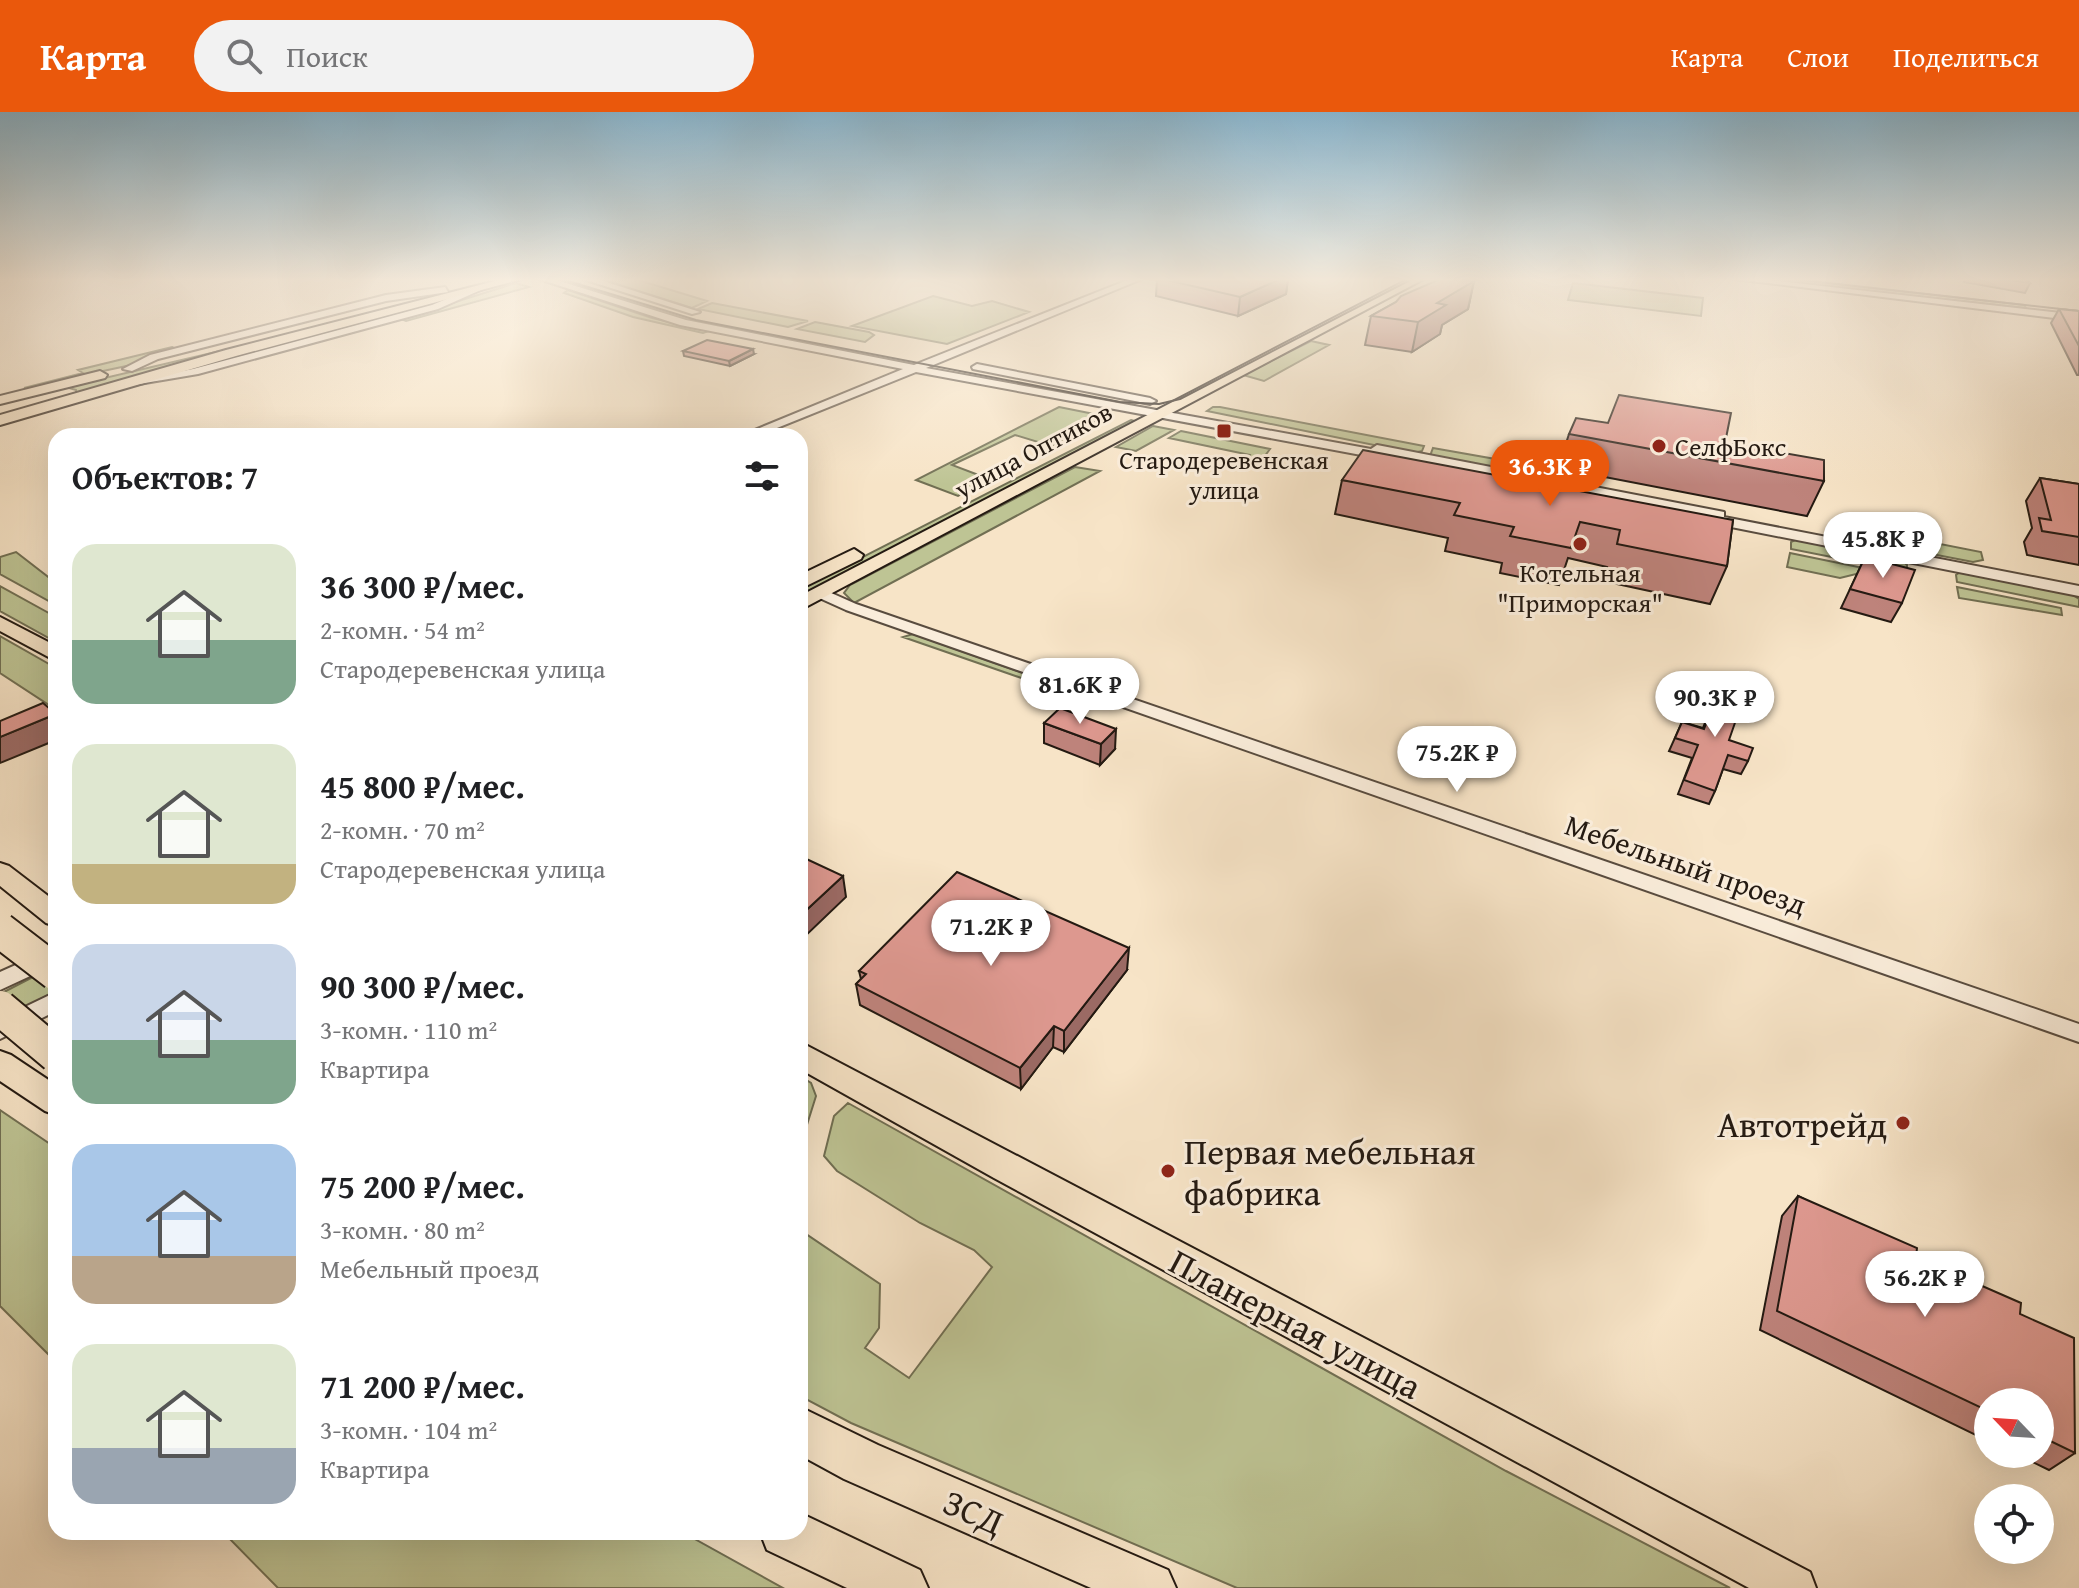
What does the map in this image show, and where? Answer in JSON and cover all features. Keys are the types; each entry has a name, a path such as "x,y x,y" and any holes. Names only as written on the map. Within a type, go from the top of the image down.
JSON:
{"highway":[{"path":"0,930 48,967"},
{"path":"0,1008 48,1048"},
{"name":"ЗСД","path":"808,1434 861,1462 1150,1588"},
{"path":"802,1540 902,1588"}],"main road":[{"path":"0,420 130,375 231,348"},
{"path":"2,399 130,375 235,348"},
{"name":"улица Оптиков","path":"808,600 1275,348"},
{"name":"улица Оптиков","path":"808,579 1138,411 1164,408 1282,348"},
{"path":"2,399 37,392 62,393 62,397 28,412"},
{"path":"0,623 48,650"},
{"path":"0,872 48,910"},
{"name":"Планерная улица","path":"808,1058 1006,1168 1794,1588"},
{"path":"0,1064 48,1097"}],"street":[{"path":"812,348 1138,411"},
{"path":"766,428 965,348"},
{"path":"915,355 1328,444 2079,588"},
{"name":"Мебельный проезд","path":"820,593 851,607 2079,1033"},
{"path":"0,982 48,958"},
{"path":"0,1030 48,1005"}],"green space":[{"path":"168,348 176,349 131,365 24,388 83,373 78,370"},
{"path":"1297,348 1324,348 1264,381 1243,375"},
{"path":"220,351 76,395 76,390 66,387"},
{"path":"1059,407 1104,416 1051,446 1015,435 952,465 989,479 958,496 916,480"},
{"path":"1213,407 1424,446 1422,451 1413,453 1207,411"},
{"path":"1131,420 1138,422 808,594 808,585"},
{"path":"1153,426 1174,430 1136,451 1116,447"},
{"path":"1181,431 1270,449 1261,461 1249,458 1250,455 1169,438"},
{"path":"1433,448 1501,460 1495,468 1430,456"},
{"path":"1075,467 1100,471 854,603 844,593 850,585"},
{"path":"1844,525 1981,552 1983,560 1973,562 1849,538 1844,535"},
{"path":"1797,539 1902,560 1907,565 1907,572 1791,549 1791,542"},
{"path":"16,552 48,577 48,601 0,574 0,557"},
{"path":"1790,553 1907,577 1906,587 1856,574 1840,578 1787,567"},
{"path":"1960,572 2068,592 2079,599 2079,607 1957,582 1956,575"},
{"path":"0,586 48,613 48,638 0,611"},
{"path":"1957,587 2061,608 2062,615 1959,598"},
{"path":"913,634 1054,684 1053,689 903,637"},
{"path":"0,636 48,663 48,704 0,673"},
{"path":"48,969 48,995 0,1021 0,994"},
{"path":"808,1081 816,1096 808,1122"},
{"path":"848,1103 1506,1471 1730,1588 1237,1588 851,1423 808,1400 808,1235 880,1284 879,1328 865,1348 909,1378 992,1267 974,1250 920,1223 837,1171 824,1156 834,1116"},
{"path":"0,1110 48,1143 48,1354 0,1306"},
{"path":"231,1540 696,1540 783,1588 278,1588"}],"building":[{"path":"690,348 753,349 729,361 683,351"},
{"path":"1619,395 1731,413 1725,443 1824,460 1824,481 1569,434 1576,418 1608,423"},
{"path":"1363,450 1733,520 1727,566 1617,544 1620,530 1580,522 1571,548 1510,536 1514,527 1454,515 1460,503 1342,480"},
{"path":"2040,478 2079,484 2079,537 2042,531 2039,518 2051,520"},
{"path":"1865,557 1915,570 1902,603 1850,589"},
{"path":"1721,684 1746,691 1729,740 1753,748 1748,761 1728,755 1715,791 1684,780 1698,745 1675,738 1682,722 1704,729"},
{"path":"43,703 48,707 48,717 0,737 0,721"},
{"path":"1060,708 1116,729 1101,744 1044,723"},
{"path":"808,860 843,876 808,909"},
{"path":"957,872 1129,948 1064,1031 1054,1026 1020,1068 856,984 866,974 859,971"},
{"path":"1798,1196 1917,1248 1916,1257 2021,1303 2020,1314 2074,1338 2075,1453 2054,1443 2054,1388 1974,1388 1974,1404 1777,1311"}],"tram line":[{"path":"840,348 1120,402 1159,404 1180,399 1279,348"}],"place":[{"name":"Стародеревенская улица","path":"1224,431"},
{"name":"СелфБокс","path":"1659,446"},
{"name":"Котельная \"Приморская\"","path":"1580,544"},
{"name":"Автотрейд","path":"1903,1123"},
{"name":"Первая мебельная фабрика","path":"1168,1171"}]}
